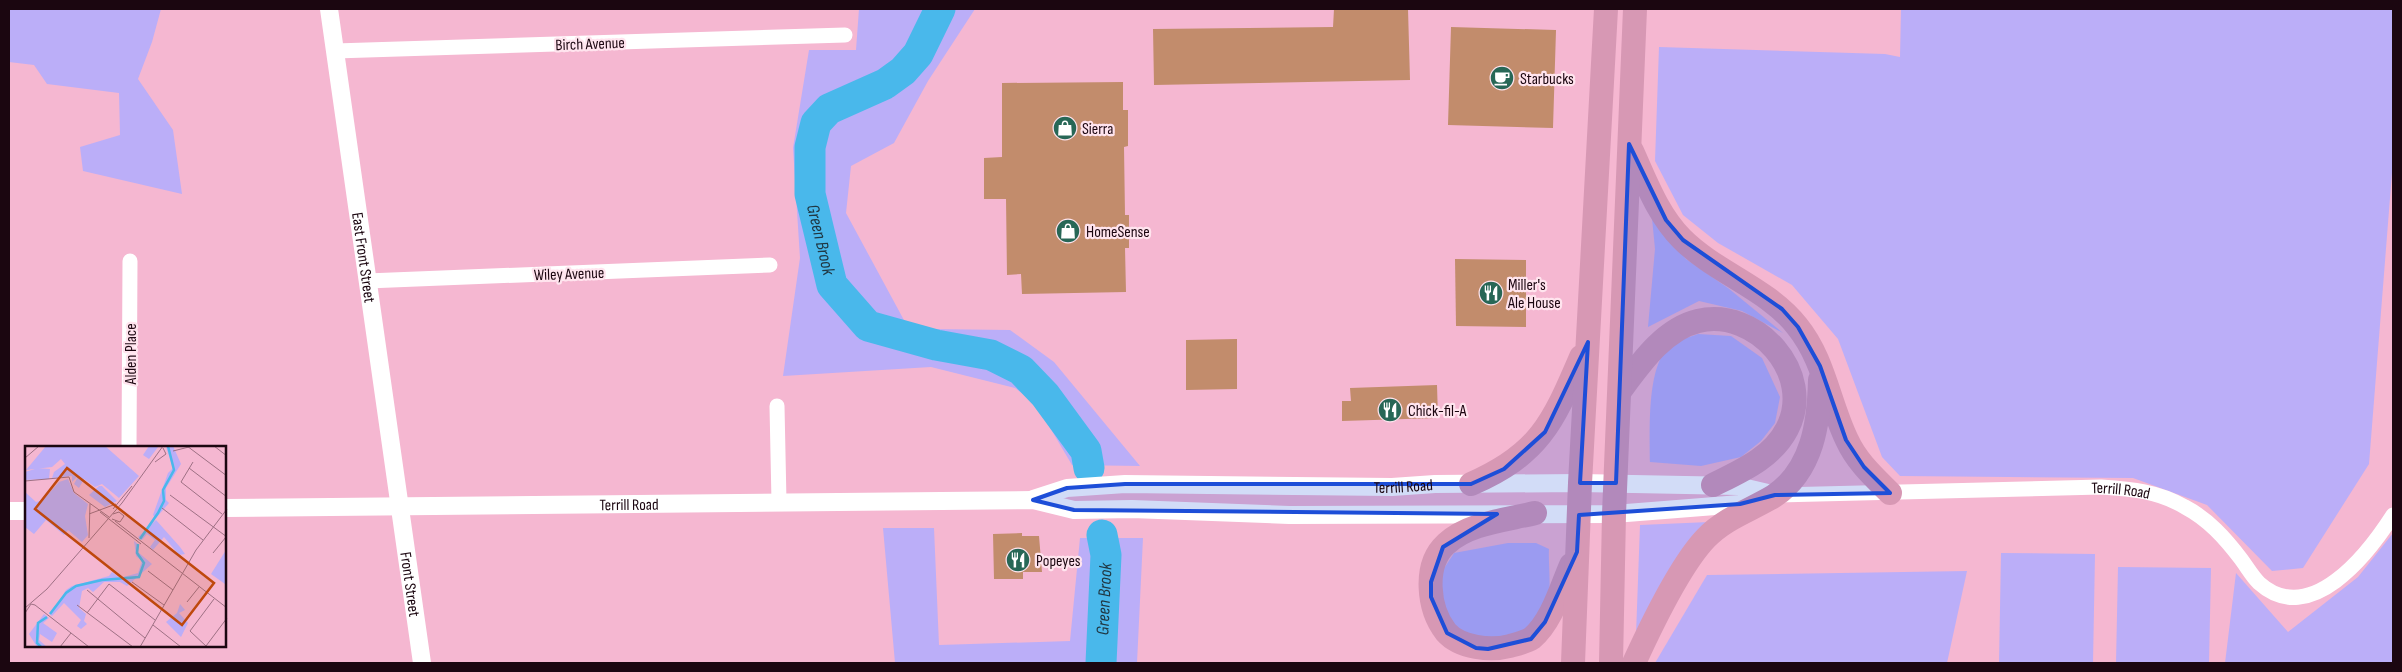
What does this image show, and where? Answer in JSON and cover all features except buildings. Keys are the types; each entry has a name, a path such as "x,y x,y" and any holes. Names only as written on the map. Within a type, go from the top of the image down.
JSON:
{"highway":[{"path":"1573,663 1580,482 1606,9"},
{"path":"1611,663 1614,514 1635,9"},
{"path":"1629,144 1652,195 1666,220 1683,240 1782,310 1798,327 1820,366 1846,440 1864,467 1890,493"},
{"path":"1620,390 1646,357 1680,329 1697,321 1712,319 1734,321 1754,330 1768,340 1788,370 1794,387 1795,402 1792,418 1777,443 1765,456 1752,466 1712,485"},
{"path":"1471,484 1504,469 1545,432 1558,412 1588,342"},
{"path":"1634,663 1666,600 1696,549 1708,536 1729,520 1774,495 1787,485 1800,467 1813,441 1819,419 1820,366"},
{"path":"1535,513 1467,531 1443,547 1433,569 1430,596 1447,633 1470,645 1482,648 1502,648 1531,639 1545,622 1577,552"}],"street":[{"name":"East Front Street","path":"328,9 399,507"},
{"name":"Birch Avenue","path":"334,51 845,35"},
{"name":"Alden Place","path":"129,446 130,261"},
{"name":"Wiley Avenue","path":"367,281 770,265"},
{"path":"778,406 779,502"},
{"name":"Terrill Road","path":"1033,500 1067,488 1124,484 1380,487 1580,482 1738,486 1774,495"},
{"name":"Terrill Road","path":"226,508 1033,500 1074,510 1132,509 1290,515 1614,514 1740,504 1774,495 2101,487 2155,493 2185,506 2209,523 2227,541 2258,582 2273,593 2288,598 2309,595 2325,589 2341,579 2358,562 2393,515"},
{"name":"Front Street","path":"399,507 422,663"},
{"path":"9,511 25,511"}],"highlighted area":[{"path":"1629,144 1666,220 1683,240 1782,309 1798,327 1820,366 1846,440 1864,467 1890,493 1775,495 1740,504 1579,515 1577,552 1545,622 1531,639 1488,649 1476,648 1447,633 1431,597 1431,582 1443,547 1497,514 1074,510 1033,500 1067,488 1125,484 1471,484 1504,469 1545,432 1588,342 1580,483 1616,483"}],"shaded area":[{"path":"9,9 161,9 152,42 138,79 173,130 182,194 83,171 80,147 120,135 119,93 47,84 34,65 9,62"},
{"path":"859,9 975,9 928,81 894,143 851,166 846,213 905,322 930,329 1010,330 1054,362 1140,466 1072,465 1036,404 1015,388 931,367 783,376 800,258 793,148 809,50 856,50"},
{"path":"1901,9 2393,9 2393,160 2369,464 2303,568 2272,571 2207,505 2133,478 1900,476 1882,457 1838,339 1792,285 1718,243 1683,215 1655,161 1659,47 1885,54 1900,57"},
{"path":"1652,218 1686,259 1728,288 1783,333 1742,311 1699,301 1648,327 1655,249"},
{"path":"1698,334 1731,336 1762,358 1780,397 1775,423 1761,441 1741,457 1701,466 1650,462 1651,401 1657,368 1662,355 1670,346"},
{"path":"1709,522 1636,635 1640,525"},
{"path":"883,528 934,528 939,645 1070,641 1080,538 1143,538 1137,663 895,663"},
{"path":"2393,533 2393,663 2225,663 2236,573 2288,632 2358,577"},
{"path":"1508,543 1536,543 1549,549 1550,584 1547,603 1535,621 1518,633 1486,639 1466,635 1459,630 1447,613 1440,585 1443,570 1454,553"},
{"path":"2001,553 2095,554 2093,663 1999,663"},
{"path":"2118,567 2211,568 2209,663 2116,663"},
{"path":"1967,571 1947,663 1655,663 1707,575"}],"waterway":[{"name":"Green Brook","path":"940,9 918,54 903,71 885,84 829,109 816,123 810,147 810,194 832,285 868,326 936,345 991,355 1021,370 1045,395 1086,451 1089,468"},
{"name":"Green Brook","path":"1101,663 1106,555 1102,535"}],"place":[{"name":"Starbucks","path":"1502,78"},
{"name":"Sierra","path":"1065,128"},
{"name":"HomeSense","path":"1068,231"},
{"name":"Miller's Ale House","path":"1491,293"},
{"name":"Chick-fil-A","path":"1390,410"},
{"name":"Popeyes","path":"1018,560"}]}
